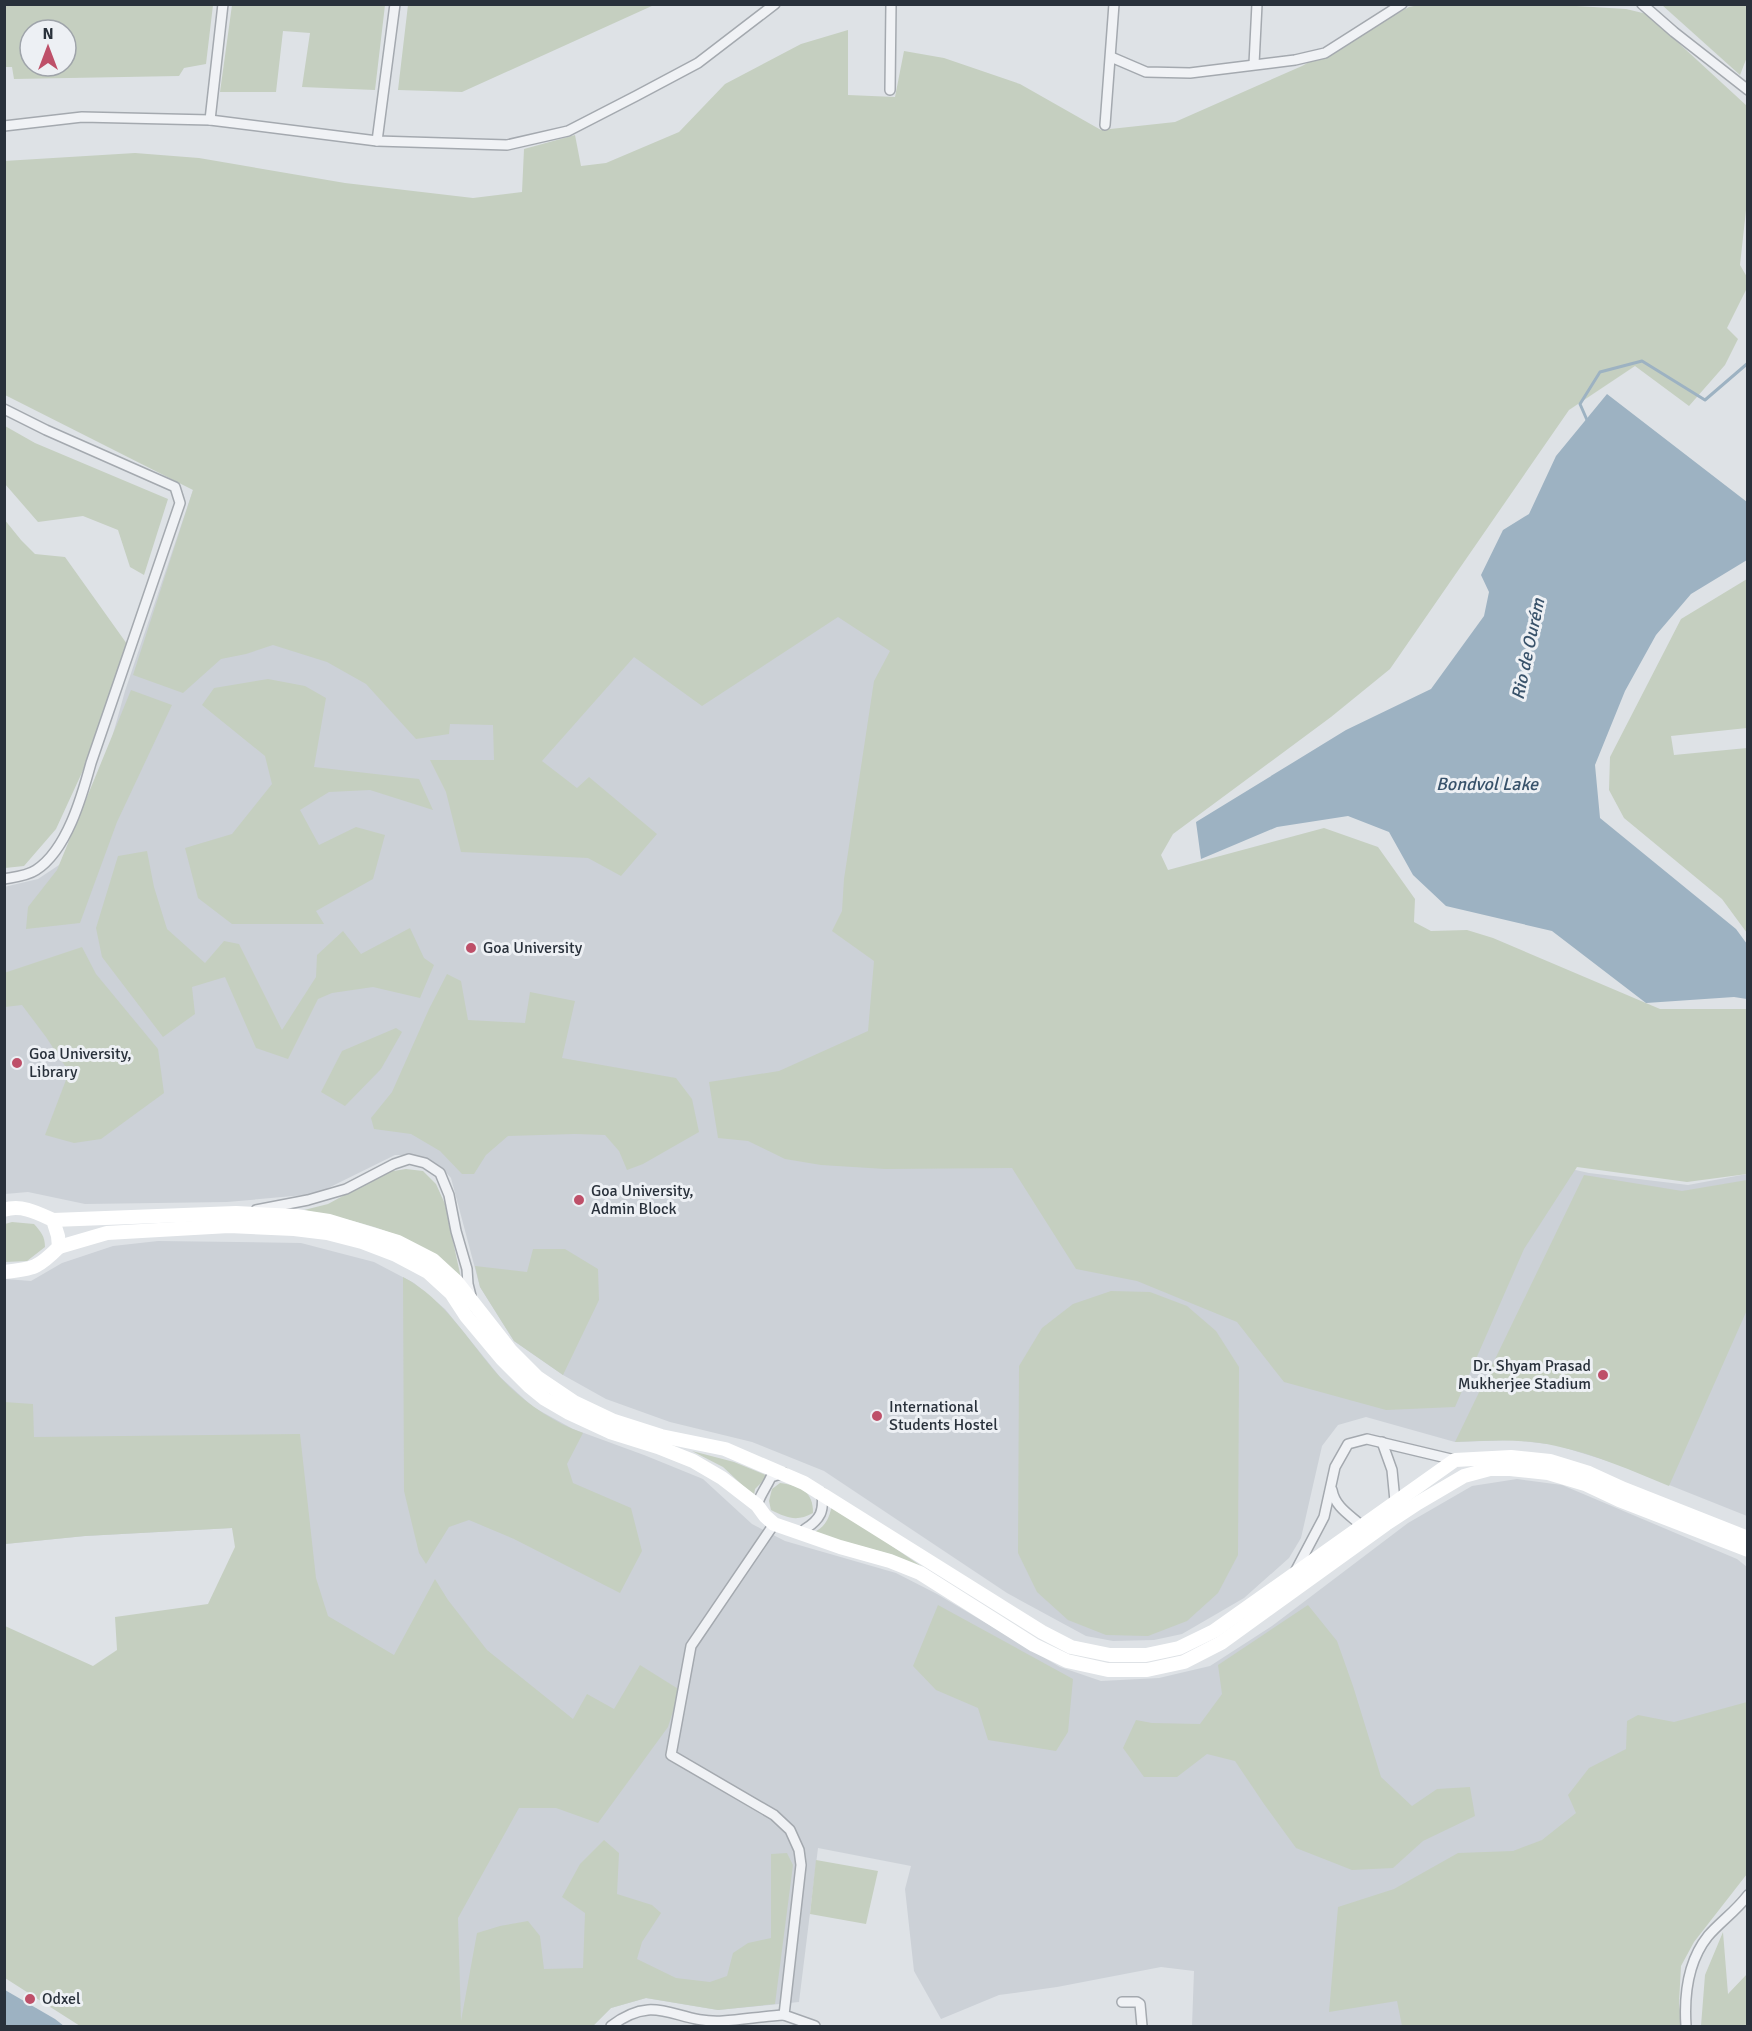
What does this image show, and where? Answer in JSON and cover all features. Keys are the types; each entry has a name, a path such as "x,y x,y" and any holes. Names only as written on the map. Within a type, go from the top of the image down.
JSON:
{"main road":[{"path":"4,1210 11,1208 30,1210 53,1220 236,1213 296,1216 329,1221 398,1242 433,1260 457,1282 511,1351 537,1377 574,1402 614,1421 662,1436 724,1449 784,1473 822,1493 857,1518 1042,1632 1071,1647 1110,1655 1146,1655 1179,1648 1214,1630 1436,1491 1464,1476 1490,1469 1548,1473 1748,1538"},
{"path":"53,1220 59,1247"},
{"path":"4,1272 29,1270 43,1263 59,1247 107,1233 229,1226 294,1229 327,1233 362,1242 396,1255 428,1272 450,1293 502,1359 545,1399 569,1413 610,1432 693,1461 722,1478 757,1505 774,1524 840,1547 890,1561 920,1573 1034,1645 1067,1661 1108,1670 1147,1670 1184,1662 1221,1643 1362,1526 1455,1460 1511,1457 1550,1461 1589,1473 1632,1499 1748,1550"},
{"path":"788,1529 805,1529"}],"street":[{"path":"210,120 223,4"},
{"path":"377,141 395,4"},
{"path":"4,126 82,117 210,120 377,141 507,145 568,131 698,63 775,4"},
{"path":"890,90 891,4"},
{"path":"1105,125 1114,4"},
{"path":"1254,64 1257,4"},
{"path":"1111,57 1146,72 1190,73 1295,60 1325,53 1402,4"},
{"path":"1642,4 1748,90"},
{"path":"4,409 175,487 180,503 91,763 80,802 69,828 48,859 36,870 4,879"},
{"path":"236,1213 308,1200 346,1190 394,1164 410,1159 425,1163 440,1173 449,1195 467,1269 472,1301"},
{"path":"1300,1576 1324,1517 1335,1467 1348,1444 1367,1439 1455,1460"},
{"path":"1382,1442 1392,1470 1395,1502"},
{"path":"757,1505 761,1491 768,1485 771,1477 784,1473"},
{"path":"1331,1487 1333,1498 1338,1506 1362,1526"},
{"path":"805,1529 820,1518 824,1508 822,1493"},
{"path":"774,1524 691,1646 671,1755 774,1815 790,1830 799,1850 801,1865 784,2015"},
{"path":"1686,2026 1687,1986 1694,1958 1708,1937 1748,1895"},
{"path":"1122,2002 1140,2004 1142,2026"},
{"path":"611,2026 625,2016 649,2009 695,2019 722,2021 784,2015 815,2026"}],"shaded area":[{"name":"Goa University","path":"779,452 956,738 1432,1138 1589,1173 1688,1185 1747,1174 1747,1516 1614,1463 1556,1445 1512,1440 1455,1442 1366,1417 1338,1425 1322,1446 1301,1538 1289,1558 1244,1598 1182,1634 1154,1640 1113,1641 1086,1636 1007,1593 824,1471 752,1442 670,1422 606,1399 563,1375 514,1341 480,1287 451,1178 441,1167 430,1160 409,1155 395,1155 316,1194 227,1202 85,1204 28,1192 5,1194 4,887 38,879 65,861 96,795 125,691 193,490"},
{"path":"158,1241 301,1243 374,1262 414,1283 445,1309 500,1377 533,1407 573,1429 703,1479 752,1524 785,1541 896,1573 937,1594 1060,1667 1101,1681 1159,1678 1210,1666 1272,1626 1408,1523 1472,1486 1517,1479 1562,1485 1737,1559 1747,1567 1747,1828 1414,2026 1192,2026 1194,1971 1161,1967 1057,1987 999,1995 941,2019 914,1971 905,1889 911,1866 818,1848 799,2002 718,2010 646,1998 611,2008 593,2026 462,2026 232,1528 85,1536 5,1544 5,1279 31,1281 62,1263 113,1246"}],"green space":[{"path":"408,4 654,5 462,92 398,90"},
{"path":"1543,4 1626,9 1647,14 1747,106 1748,192 1740,265 1747,277 1747,288 1727,328 1738,339 1725,365 1689,406 1635,366 1569,410 1390,669 1331,717 1173,834 1161,855 1168,870 1324,828 1378,847 1415,899 1414,922 1431,931 1467,930 1493,938 1660,1009 1747,1009 1747,1174 1687,1182 1577,1167 1524,1249 1455,1407 1386,1410 1284,1382 1237,1322 1137,1281 1076,1269 1012,1168 885,1169 821,1165 785,1159 748,1141 718,1138 709,1082 779,1071 868,1031 874,961 832,931 842,911 844,879 874,681 890,651 838,617 702,706 634,657 542,761 577,788 589,777 657,834 621,876 588,858 461,852 446,792 430,760 494,760 493,725 450,724 449,734 416,739 366,684 327,662 273,645 221,659 183,693 133,675 193,490 5,395 4,161 135,153 199,158 345,183 473,198 522,192 524,149 575,135 581,166 606,163 679,132 725,84 801,44 848,30 848,95 895,97 904,51 944,58 1020,84 1101,130 1175,122 1302,66 1409,7"},
{"path":"4,5 213,5 206,64 184,68 179,76 78,78 78,18 18,18 18,78 69,78 14,79 12,67 5,67"},
{"path":"232,5 385,5 375,90 302,87 310,33 283,31 276,92 220,92"},
{"path":"1662,5 1747,5 1747,57 1740,75"},
{"path":"5,426 35,443 168,499 144,575 130,567 118,530 83,516 38,522 5,484"},
{"path":"4,519 35,554 65,557 127,644 85,766 56,829 24,866 5,868"},
{"path":"1747,579 1747,728 1671,736 1674,755 1747,748 1747,933 1722,899 1624,818 1609,790 1610,757 1681,619"},
{"path":"268,679 305,686 326,698 314,767 419,779 433,810 370,790 329,792 300,810 319,845 356,827 385,835 373,879 316,911 324,924 232,924 198,898 185,848 232,834 272,784 265,756 202,705 214,688"},
{"path":"131,690 172,705 117,822 80,923 26,929 28,907 57,870"},
{"path":"147,851 154,887 167,929 205,963 224,941 239,944 282,1030 316,977 317,955 343,931 361,954 410,928 424,958 434,965 420,998 373,987 332,993 318,999 288,1059 256,1048 225,977 192,987 195,1014 163,1037 102,957 96,928 118,856"},
{"path":"82,947 96,974 158,1049 164,1093 101,1139 74,1143 45,1135 69,1072 22,1005 5,1007 4,973"},
{"path":"447,974 461,981 468,1020 525,1023 530,992 575,1001 562,1058 676,1078 692,1099 699,1132 643,1164 627,1170 619,1151 605,1135 508,1136 486,1155 474,1174 462,1174 440,1151 411,1134 374,1129 371,1118 392,1092"},
{"path":"396,1028 402,1032 381,1069 345,1106 321,1092 342,1051"},
{"path":"406,1169 423,1171 436,1184 445,1204 462,1283 446,1266 410,1241 370,1226 304,1210 328,1204 387,1172"},
{"name":"Dr. Shyam Prasad Mukherjee Stadium","path":"1584,1175 1682,1191 1747,1180 1747,1310 1669,1486 1599,1458 1544,1443 1455,1442"},
{"path":"12,1222 34,1224 43,1237 45,1247 27,1261 5,1262 5,1224"},
{"path":"533,1249 565,1249 598,1269 599,1300 563,1375 514,1341 480,1287 475,1266 527,1272"},
{"path":"403,1277 418,1286 444,1309 499,1376 517,1393 549,1416 583,1433 567,1464 573,1483 631,1508 642,1551 620,1593 514,1539 469,1520 449,1527 426,1564 419,1553 404,1491"},
{"path":"1111,1291 1150,1292 1187,1306 1216,1331 1239,1367 1238,1555 1218,1593 1187,1621 1148,1636 1106,1635 1068,1620 1037,1592 1018,1553 1019,1366 1042,1328 1073,1304"},
{"path":"4,1402 33,1404 34,1437 300,1434 316,1578 328,1616 394,1655 435,1579 448,1600 487,1650 573,1719 587,1694 614,1709 640,1665 680,1690 668,1727 598,1823 556,1808 519,1808 458,1918 461,2021 477,1933 528,1921 540,1936 544,1969 583,1968 585,1913 562,1897 580,1864 604,1840 619,1853 617,1894 652,1905 661,1913 642,1942 637,1959 676,1978 710,1982 727,1976 733,1953 748,1943 771,1938 771,1854 787,1853 793,1865 775,2004 718,2010 646,1998 611,2008 593,2026 80,2026 5,1978 5,1626 93,1666 117,1650 115,1617 208,1604 235,1547 232,1528 85,1536 5,1544"},
{"path":"692,1451 734,1462 768,1476 755,1489 754,1496 723,1467"},
{"path":"780,1483 804,1491 811,1499 813,1513 792,1518 771,1510 769,1501 772,1489"},
{"path":"832,1505 940,1579 893,1555 813,1533 826,1522"},
{"path":"938,1605 1073,1679 1068,1732 1056,1751 988,1740 978,1708 936,1690 913,1666"},
{"path":"1308,1605 1337,1641 1381,1777 1412,1806 1437,1789 1470,1787 1475,1816 1423,1841 1393,1868 1352,1870 1296,1848 1235,1761 1207,1754 1177,1777 1144,1777 1123,1748 1136,1720 1152,1723 1200,1724 1222,1694 1218,1665"},
{"path":"1747,1702 1747,1874 1694,1942 1681,1966 1679,2003 1682,2026 1402,2026 1397,2001 1329,2012 1338,1907 1394,1889 1458,1853 1513,1851 1542,1840 1576,1813 1568,1795 1589,1768 1626,1749 1627,1721 1638,1715 1674,1722"},
{"path":"816,1860 878,1871 866,1924 810,1914"},
{"path":"1723,1932 1728,1994 1747,1974 1747,2026 1701,2026 1705,1975"}],"water":[{"name":"Bondvol Lake","path":"1607,394 1747,502 1747,560 1691,594 1656,635 1625,691 1595,765 1600,818 1736,929 1747,944 1747,999 1734,997 1646,1003 1552,931 1446,906 1413,875 1389,832 1348,816 1277,827 1201,859 1196,822 1346,730 1431,689 1484,616 1489,592 1481,575 1503,530 1529,514 1556,456"},
{"path":"5,1990 55,2019 64,2026 5,2026"}],"waterway":[{"name":"Rio de Ourém","path":"1587,420 1580,404 1600,372 1642,361 1705,400 1748,363"}],"place":[{"name":"Goa University","path":"471,948"},
{"name":"Goa University, Library","path":"17,1063"},
{"name":"Goa University, Admin Block","path":"579,1200"},
{"name":"Dr. Shyam Prasad Mukherjee Stadium","path":"1603,1375"},
{"name":"International Students Hostel","path":"877,1416"},
{"name":"Odxel","path":"30,1999"}]}
